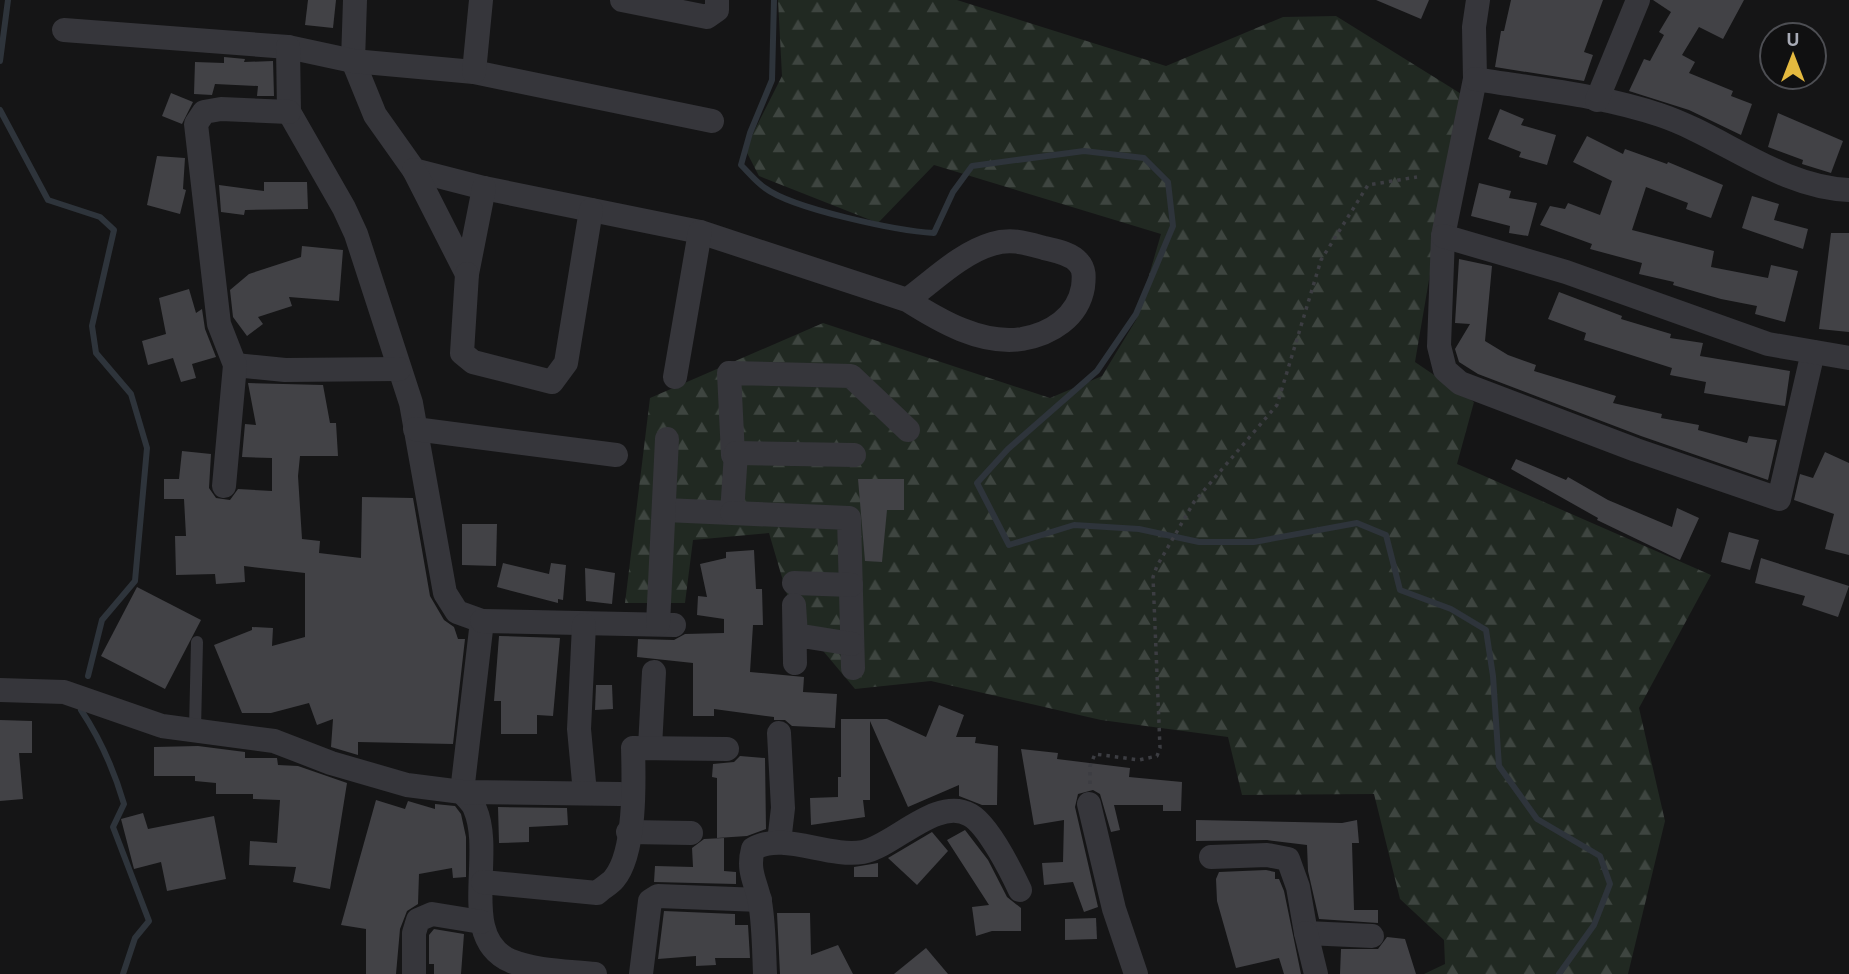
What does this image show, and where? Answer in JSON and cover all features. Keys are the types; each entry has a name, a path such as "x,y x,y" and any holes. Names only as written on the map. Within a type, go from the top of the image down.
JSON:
{"street":[{"path":"355,0 353,61 375,115 414,170 467,274"},
{"path":"474,72 481,0"},
{"path":"622,0 707,17 717,10 717,0"},
{"path":"1478,0 1474,27 1475,79 1443,236 1439,346 1444,370 1460,383 1636,450 1779,499 1813,352"},
{"path":"1597,100 1638,0"},
{"path":"64,30 288,47 353,61 474,72 712,121"},
{"path":"288,47 289,112 345,208 411,403 445,593 457,612 482,621 666,625 667,439"},
{"path":"1475,79 1597,100 1661,115 1749,160 1811,182 1849,190"},
{"path":"223,486 235,365 219,324 196,124 204,112 221,109 289,112"},
{"path":"414,170 484,188 701,232 907,300 954,328 1002,339 1023,339 1066,320 1078,306 1084,275 1080,263 1069,255 1015,240 991,244 968,255 907,300"},
{"path":"484,188 467,274 462,353 473,362 552,382 566,363 591,209"},
{"path":"675,377 701,232"},
{"path":"1443,236 1566,272 1768,344 1849,358"},
{"path":"235,365 285,370 399,369"},
{"path":"732,513 733,455 729,373 851,376 908,430"},
{"path":"415,429 616,455"},
{"path":"733,455 854,455"},
{"path":"665,510 849,518 853,656 796,635 794,605 795,663"},
{"path":"794,583 851,585"},
{"path":"482,621 462,792 475,807 480,831 483,882 481,922 485,940 495,953 512,962 595,974"},
{"path":"584,625 579,729 585,793"},
{"path":"650,747 654,672"},
{"path":"0,690 64,692 162,726 274,741 331,763 407,785 462,792 620,794"},
{"path":"779,733 783,808 779,842"},
{"path":"483,882 597,892 615,879 625,854 634,790 633,748 727,749"},
{"path":"1089,804 1114,909 1136,974"},
{"path":"765,974 760,900 750,874 753,849 763,843 779,842 831,853 864,852 931,816 960,811 972,815 1000,851 1020,890"},
{"path":"628,832 691,833"},
{"path":"1210,857 1267,855 1288,859 1298,887 1316,974"},
{"path":"641,974 650,901 658,896 760,900"},
{"path":"414,974 414,933 418,920 432,914 481,922"},
{"path":"1306,933 1372,936"}],"lane":[{"path":"194,729 197,642"}],"path":[{"path":"1089,804 1090,766 1095,754 1151,760 1157,756 1160,748 1153,577 1165,552 1194,502 1277,405 1321,260 1349,210 1368,185 1417,177"}],"green space":[{"path":"778,0 957,0 1166,66 1283,17 1336,16 1471,100 1445,186 1415,362 1474,402 1457,464 1711,575 1639,708 1665,821 1628,974 1424,974 1445,964 1444,940 1400,899 1374,794 1242,795 1228,737 1101,720 931,681 855,689 793,615 769,533 693,540 685,603 625,603 650,398 823,323 1050,398 1102,376 1136,320 1161,234 934,165 878,223 759,176 745,149 782,76"}],"building":[{"path":"308,0 336,0 333,28 305,25"},
{"path":"1376,0 1429,0 1421,19"},
{"path":"1511,0 1603,0 1584,52 1593,55 1584,81 1495,67 1501,31 1504,31"},
{"path":"1653,0 1744,0 1723,39 1699,27 1682,55 1695,62 1689,73 1733,91 1731,96 1752,104 1741,135 1689,110 1629,91 1644,59 1650,61 1664,35 1659,32 1671,12"},
{"path":"224,57 245,59 244,62 273,61 274,96 257,96 258,86 215,84 212,95 194,94 195,62 224,63"},
{"path":"171,93 193,102 182,124 162,116"},
{"path":"1500,109 1524,119 1521,125 1556,135 1547,165 1519,157 1521,152 1488,139"},
{"path":"1778,113 1843,141 1831,173 1802,164 1803,160 1768,147"},
{"path":"1587,136 1623,154 1625,149 1667,164 1668,162 1723,185 1711,218 1686,209 1688,203 1646,187 1632,230 1714,251 1711,267 1768,278 1771,265 1798,271 1785,322 1755,314 1757,306 1721,299 1673,285 1674,282 1639,274 1642,263 1590,249 1592,244 1540,225 1550,206 1565,209 1568,203 1600,215 1612,181 1573,162"},
{"path":"157,156 185,158 183,189 186,190 180,214 147,205"},
{"path":"264,182 307,182 308,209 245,210 244,215 221,212 219,185 264,191"},
{"path":"1479,183 1511,191 1509,198 1537,203 1528,236 1509,233 1510,226 1471,216"},
{"path":"1752,196 1779,204 1774,220 1808,229 1803,249 1742,228"},
{"path":"1831,233 1849,233 1849,332 1819,329"},
{"path":"302,246 343,250 339,301 289,297 292,306 258,317 263,324 247,336 233,317 230,290 249,274 301,257"},
{"path":"1459,259 1492,266 1485,341 1508,355 1536,365 1534,371 1616,396 1613,403 1662,414 1661,418 1699,425 1698,430 1747,443 1749,436 1777,440 1768,480 1641,436 1478,374 1459,362 1455,349 1470,324 1455,323"},
{"path":"189,289 196,313 202,309 205,329 216,357 192,364 196,378 181,382 173,358 148,365 142,341 166,334 159,298"},
{"path":"1559,292 1622,316 1621,319 1671,334 1670,338 1703,343 1700,356 1790,371 1785,406 1704,393 1706,382 1670,375 1672,368 1584,340 1586,333 1548,319"},
{"path":"248,383 323,385 330,423 336,423 338,456 300,456 298,476 302,539 320,541 319,553 361,558 362,497 413,498 430,596 444,620 454,627 458,639 465,639 453,744 358,742 358,755 331,747 333,719 317,725 309,703 271,713 242,713 214,645 252,630 252,627 273,628 272,646 305,637 305,573 244,566 245,582 216,584 215,574 176,575 175,536 186,536 184,499 164,499 164,479 179,479 182,451 211,454 209,488 216,498 230,500 238,489 272,491 272,458 242,457 245,424 256,425"},
{"path":"1825,452 1849,463 1849,555 1825,549 1834,514 1794,500 1800,474 1813,478"},
{"path":"1516,459 1566,480 1568,477 1608,500 1672,527 1677,508 1699,518 1680,560 1597,520 1598,518 1511,469"},
{"path":"858,479 904,479 904,510 887,510 882,562 865,561"},
{"path":"462,524 497,524 496,566 462,565"},
{"path":"1729,532 1759,540 1750,570 1721,562"},
{"path":"754,550 756,589 762,589 763,625 753,625 750,672 804,677 803,692 837,694 835,728 792,726 785,720 774,720 774,717 714,709 714,716 693,716 693,663 637,657 638,639 674,640 685,634 724,633 724,619 697,615 698,596 707,597 700,564 726,558 726,552"},
{"path":"1761,558 1849,586 1838,617 1802,605 1805,596 1755,583"},
{"path":"503,563 549,574 551,563 566,565 563,600 558,599 558,603 497,587"},
{"path":"585,568 615,573 612,604 586,601"},
{"path":"137,587 201,620 165,689 101,656"},
{"path":"499,636 560,638 553,716 537,715 537,734 501,734 501,701 494,701"},
{"path":"596,685 612,685 613,709 595,710"},
{"path":"939,705 964,715 956,737 976,737 975,743 998,746 997,805 982,805 959,796 959,785 908,807 870,721 870,800 863,800 865,817 811,825 810,798 838,797 838,777 841,777 841,719 887,719 926,737"},
{"path":"0,720 32,721 32,753 19,753 23,799 0,801"},
{"path":"198,746 245,752 245,758 277,758 278,765 298,766 347,783 330,889 293,882 296,867 249,865 250,841 277,843 280,800 253,799 253,794 216,794 216,783 195,781 195,776 154,776 154,747"},
{"path":"1021,749 1058,753 1057,759 1130,768 1129,777 1182,782 1181,811 1163,811 1163,805 1114,805 1120,830 1111,832 1100,794 1093,790 1078,794 1075,807 1098,907 1084,912 1073,882 1044,885 1042,863 1063,862 1064,820 1034,825"},
{"path":"740,756 765,758 766,829 747,836 717,838 717,778 712,777 713,764 734,762"},
{"path":"376,800 405,809 408,801 435,809 435,804 455,806 461,814 466,837 466,877 453,878 452,868 419,874 418,904 407,911 400,929 396,974 366,974 366,929 341,925"},
{"path":"498,807 567,808 568,825 529,827 529,842 499,843"},
{"path":"143,813 148,829 214,816 226,879 167,891 161,862 134,869 121,819"},
{"path":"1196,820 1342,823 1357,820 1359,843 1352,843 1354,910 1378,910 1378,923 1319,919 1308,871 1307,845 1267,840 1196,841"},
{"path":"965,830 988,860 1007,897 1021,908 1021,931 992,931 976,936 972,907 989,905 947,840"},
{"path":"932,832 948,851 917,885 888,858"},
{"path":"724,838 724,871 736,872 736,884 654,882 655,866 693,867 692,848 704,839"},
{"path":"878,863 878,877 854,877 854,867"},
{"path":"1219,872 1275,872 1275,879 1279,879 1284,891 1301,974 1284,974 1279,958 1236,968 1217,901 1216,879"},
{"path":"664,911 735,914 735,925 748,925 750,958 715,958 716,965 696,966 696,956 658,959"},
{"path":"777,913 810,913 811,955 838,945 853,974 780,974"},
{"path":"1096,918 1097,939 1065,940 1065,919"},
{"path":"434,929 464,934 461,974 434,974 434,964 429,964 429,935"},
{"path":"1387,937 1405,939 1416,974 1340,974 1341,949 1378,949"},
{"path":"926,948 948,974 894,974"}],"waterway":[{"path":"0,61 8,0"},
{"path":"774,0 772,80 750,133 741,165 762,186 779,196 846,218 934,233 953,192 972,166 1084,151 1144,158 1168,182 1173,226 1136,314 1097,371 1008,449 977,483 1009,545 1074,525 1139,529 1199,542 1254,542 1357,523 1386,535 1400,590 1451,609 1486,630 1493,676 1499,766 1537,819 1600,856 1610,884 1594,925 1559,974"},
{"path":"0,110 48,200 100,217 114,230 92,326 96,353 131,394 147,448 135,581 102,620 88,676"},
{"path":"81,710 101,744 120,791 124,804 113,827 149,921 135,938 123,974"}]}
